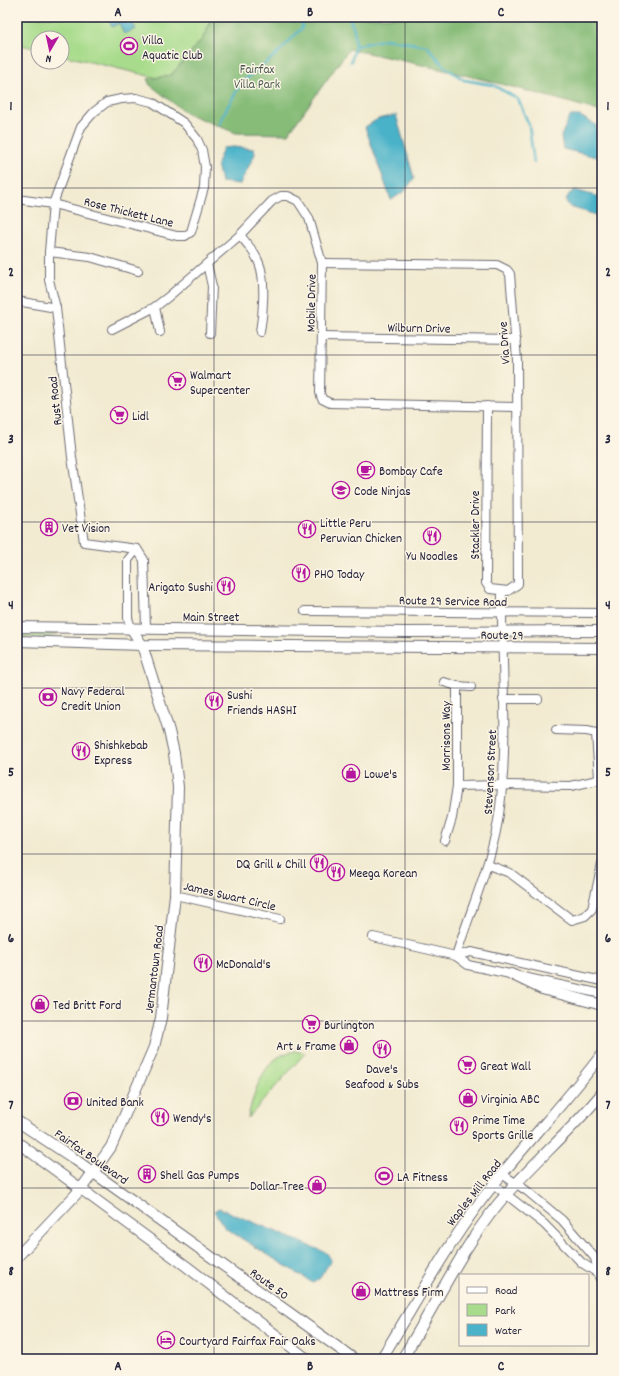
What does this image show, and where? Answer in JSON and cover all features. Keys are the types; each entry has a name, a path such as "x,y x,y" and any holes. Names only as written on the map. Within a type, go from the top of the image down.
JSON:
{"main road":[{"name":"Main Street","path":"17,627 406,632"},
{"name":"Jermantown Road","path":"17,1257 81,1189 117,1136 154,1047 161,1018 175,895 178,800 176,769 169,731 142,645 130,628"},
{"path":"17,641 142,645 146,629"},
{"name":"Route 29","path":"406,632 602,631"},
{"name":"Route 29","path":"142,645 602,648"},
{"path":"511,974 542,989 602,1005"},
{"name":"Waples Mill Road","path":"382,1359 439,1261 494,1184 571,1094 602,1054"},
{"path":"402,1359 460,1257 492,1212 581,1119 602,1094"},
{"name":"Fairfax Boulevard","path":"17,1121 171,1228"},
{"path":"17,1142 160,1247 307,1359"},
{"name":"Route 50","path":"171,1228 354,1359"}],"street":[{"name":"Rose Thickett Lane","path":"17,199 53,204 177,236 185,236 191,232 204,188 205,166 202,150 197,139 184,122 152,102 136,98 107,102 94,112 81,127 53,204"},
{"name":"Mobile Drive","path":"112,329 155,307 240,235 272,201 281,196 293,198 298,201 309,218 322,263 320,393 325,402 517,407"},
{"name":"Rust Road","path":"53,204 49,252 49,280 56,308 72,457 84,542 137,549"},
{"path":"240,235 252,249 262,271 262,323 260,332"},
{"path":"49,252 90,257 138,271"},
{"name":"Via Drive","path":"322,263 502,266 507,270 511,278 516,340 518,584 516,587 502,591"},
{"path":"207,264 212,286 210,333"},
{"path":"17,301 56,308"},
{"path":"155,307 160,332"},
{"name":"Wilburn Drive","path":"322,337 516,340"},
{"name":"Stackler Drive","path":"487,406 486,583 490,589 502,591"},
{"path":"130,628 128,618 128,560 137,549 144,560 146,629"},
{"path":"502,591 503,631"},
{"name":"Route 29 Service Road","path":"305,611 602,613"},
{"name":"Stevenson Street","path":"456,956 488,865 497,827 502,785 503,631"},
{"path":"444,682 456,686 471,687"},
{"name":"Morrisons Way","path":"445,841 452,818 457,786 456,686"},
{"path":"503,699 538,699"},
{"path":"556,730 599,733 600,778"},
{"name":"Morrisons Way","path":"457,786 571,786 587,783 600,778"},
{"path":"488,865 510,873 572,920 585,916 592,909 602,864"},
{"name":"James Swart Circle","path":"175,895 280,919"},
{"path":"373,937 456,956 468,965 602,994"},
{"path":"456,956 471,952 602,981"},
{"path":"502,1174 562,1220 595,1258 600,1277"},
{"path":"494,1184 544,1224 582,1263 600,1277"}],"green space":[{"name":"Villa Aquatic Club","path":"17,17 212,17 203,38 171,75 157,78 70,57 70,30 30,30 30,47 17,44"},
{"name":"Fairfax Villa Park","path":"212,17 602,17 602,112 476,78 349,49 288,134 236,133 186,113 149,84 148,79 171,75 203,38"},
{"path":"17,633 58,634 41,638 17,637"},
{"path":"296,1051 305,1053 248,1118 257,1086 268,1066 285,1054"}],"water":[{"path":"107,17 132,17 130,18 136,29 124,34 119,23 112,27"},
{"path":"396,115 414,178 405,191 391,200 365,127 378,119"},
{"path":"570,116 580,116 596,125 602,154 597,157 563,149 561,136"},
{"path":"234,147 254,149 255,154 240,184 221,182 217,164 223,148"},
{"path":"575,190 602,198 599,213 596,215 570,207 566,201 569,194"},
{"path":"219,1208 327,1253 331,1260 320,1278 313,1283 225,1228 214,1211"}],"waterway":[{"path":"220,124 223,115 241,83 278,53 302,28 302,17"},
{"path":"349,17 354,29 355,46 386,39 427,46 445,67 464,80 493,85 518,99 529,125 534,163"},
{"path":"351,62 355,46"}],"place":[{"name":"Villa Aquatic Club","path":"129,46"},
{"name":"Walmart Supercenter","path":"177,381"},
{"name":"Lidl","path":"119,415"},
{"name":"Bombay Cafe","path":"366,470"},
{"name":"Code Ninjas","path":"341,490"},
{"name":"Vet Vision","path":"49,527"},
{"name":"Little Peru Peruvian Chicken","path":"307,529"},
{"name":"Yu Noodles","path":"432,536"},
{"name":"PHO Today","path":"301,573"},
{"name":"Arigato Sushi","path":"226,586"},
{"name":"Navy Federal Credit Union","path":"48,697"},
{"name":"Sushi Friends HASHI","path":"214,701"},
{"name":"Shishkebab Express","path":"81,751"},
{"name":"Lowe's","path":"351,773"},
{"name":"DQ Grill & Chill","path":"319,863"},
{"name":"Meega Korean","path":"336,872"},
{"name":"McDonald's","path":"203,963"},
{"name":"Ted Britt Ford","path":"40,1004"},
{"name":"Burlington","path":"311,1024"},
{"name":"Art & Frame","path":"349,1045"},
{"name":"Dave's Seafood & Subs","path":"382,1049"},
{"name":"Great Wall","path":"467,1065"},
{"name":"Virginia ABC","path":"468,1098"},
{"name":"United Bank","path":"73,1101"},
{"name":"Wendy's","path":"160,1117"},
{"name":"Prime Time Sports Grille","path":"459,1126"},
{"name":"Shell Gas Pumps","path":"147,1174"},
{"name":"LA Fitness","path":"384,1176"},
{"name":"Dollar Tree","path":"317,1185"},
{"name":"Mattress Firm","path":"361,1291"},
{"name":"Courtyard Fairfax Fair Oaks","path":"166,1340"}]}
